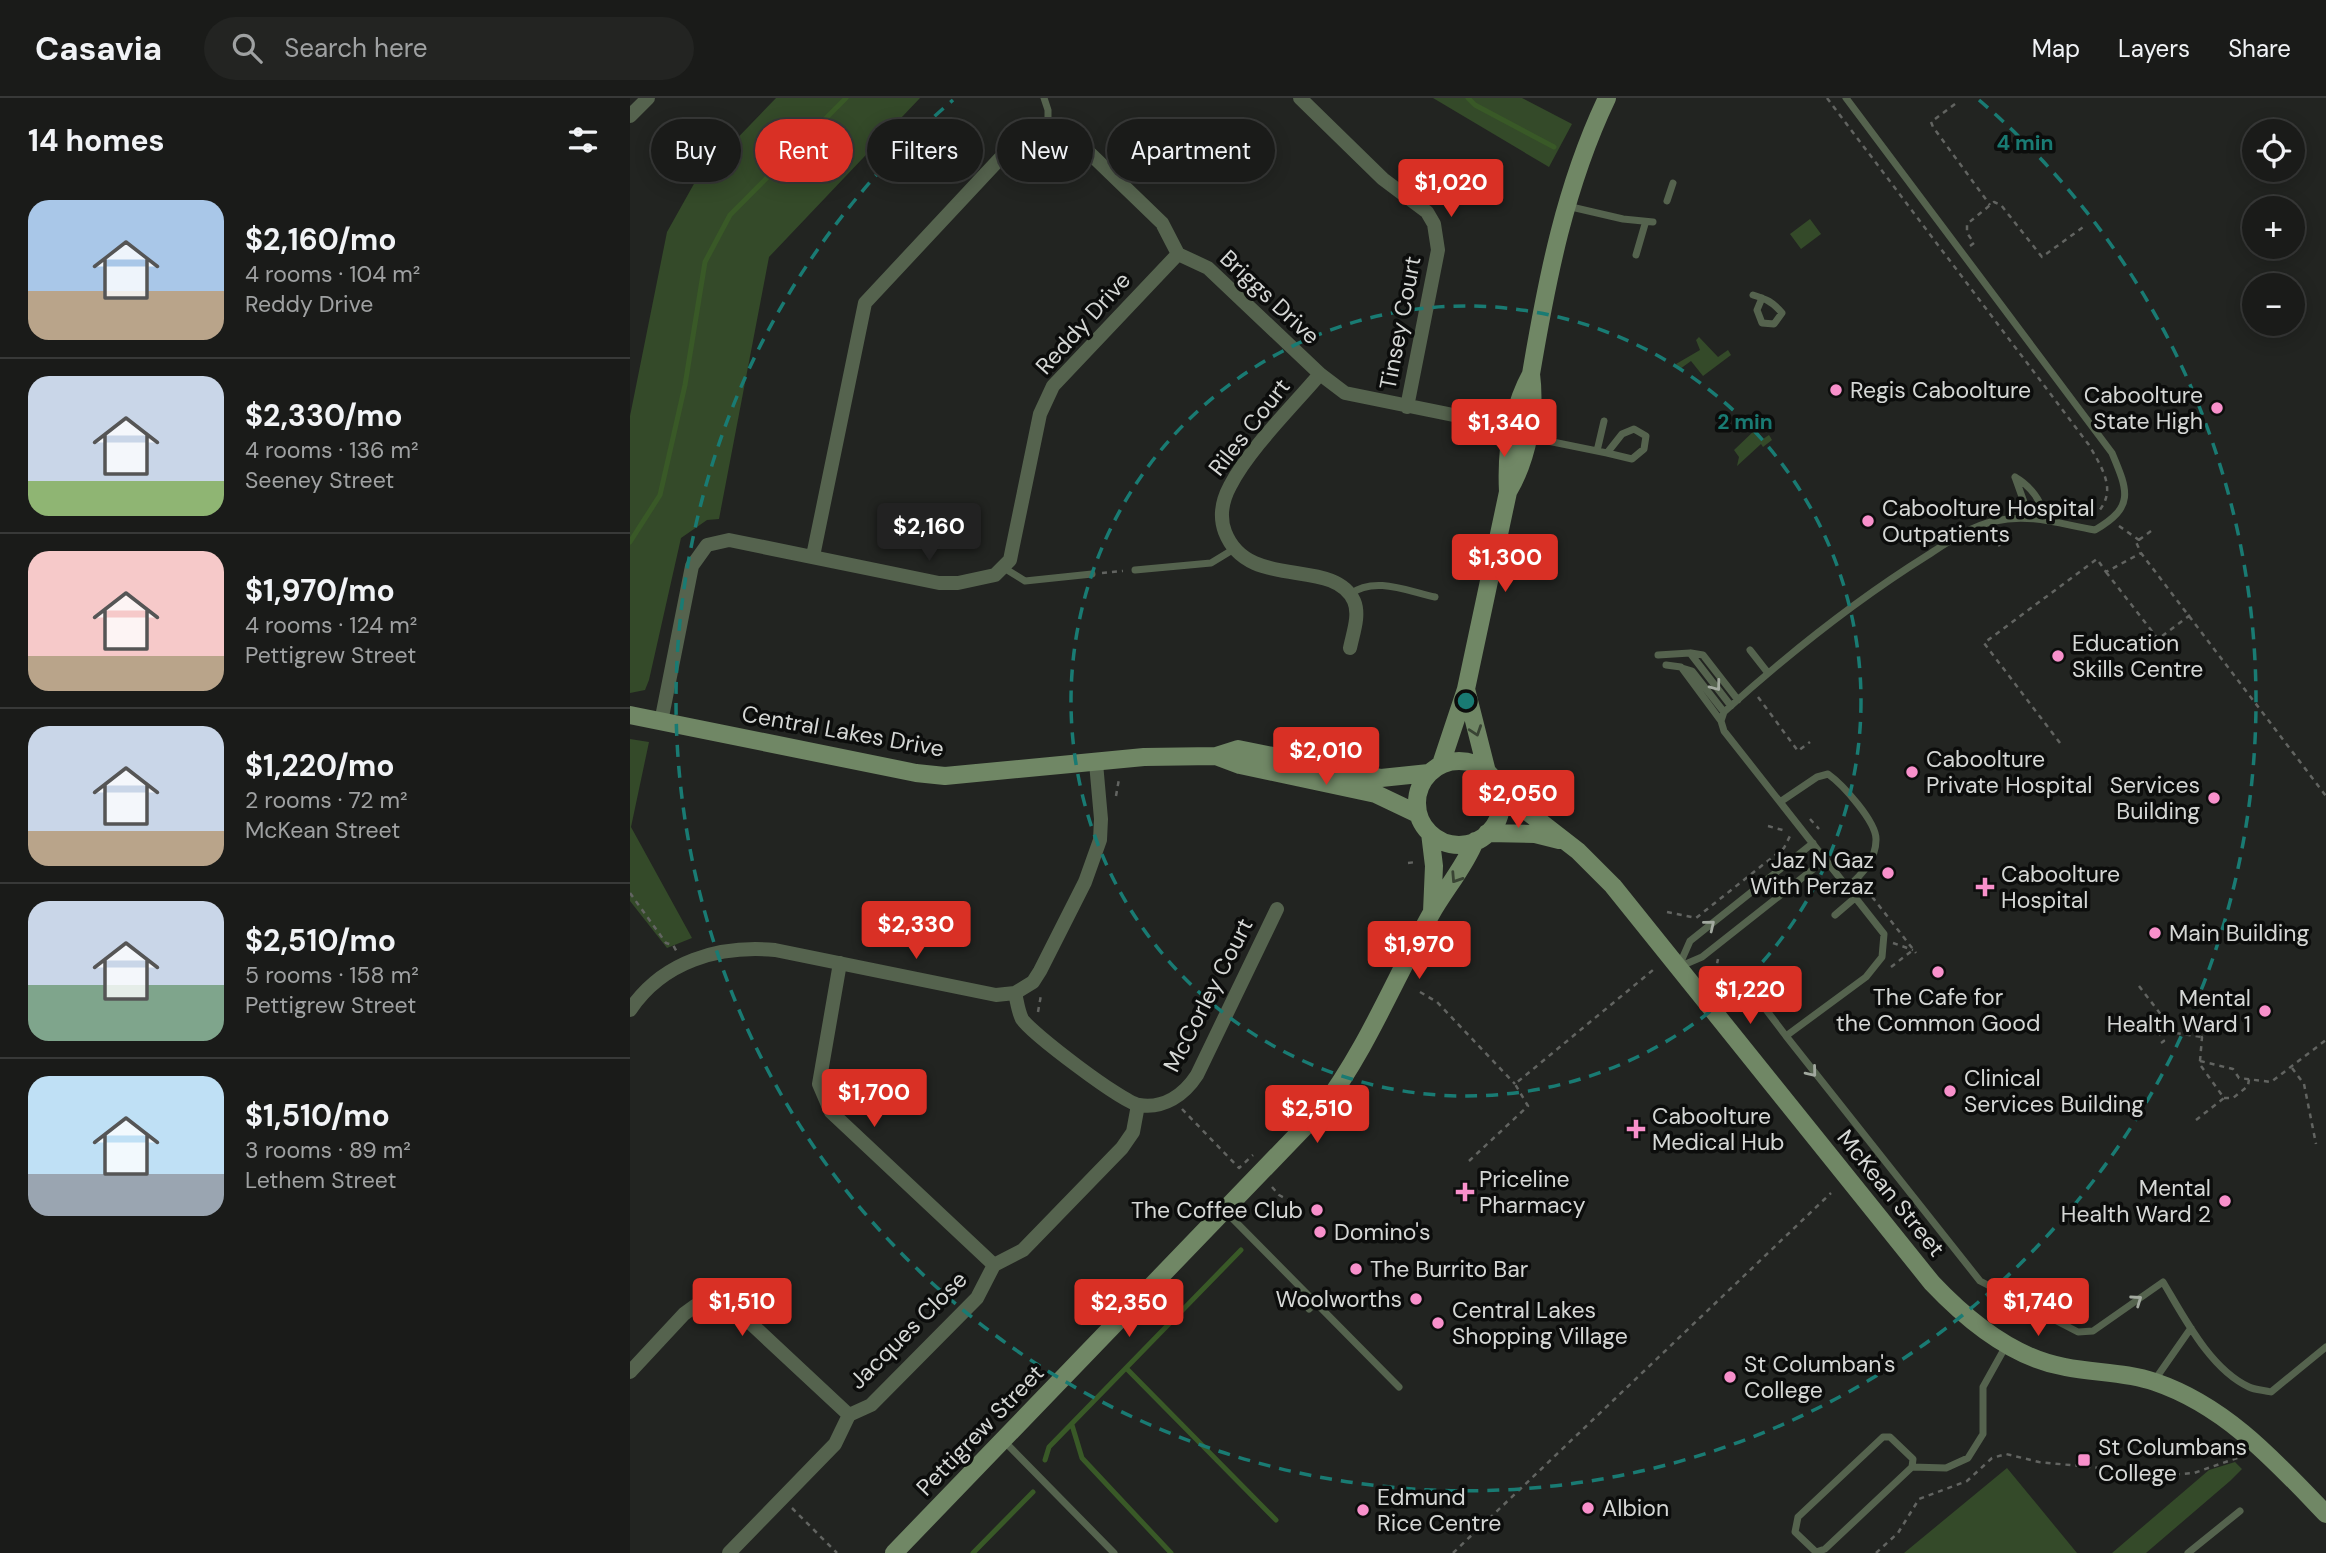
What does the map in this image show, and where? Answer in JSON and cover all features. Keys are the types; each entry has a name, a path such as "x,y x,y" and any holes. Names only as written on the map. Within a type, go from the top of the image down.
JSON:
{"main road":[{"path":"1508,492 1521,470 1528,437 1534,395 1531,374 1552,255 1582,154 1606,98"},
{"path":"1466,689 1487,772 1498,789 1499,813 1481,837 1451,844 1430,833 1418,814 1418,792 1435,769 1466,689 1508,492 1510,448 1520,394 1531,374"},
{"name":"Central Lakes Drive","path":"630,715 916,773 978,774 1144,758 1216,756 1238,749 1381,778 1435,769"},
{"name":"Central Lakes Drive","path":"1216,756 1240,765 1376,794 1418,814"},
{"path":"1435,769 1465,761 1487,772"},
{"name":"McKean Street","path":"1498,789 1596,867 1932,1283 1964,1315 2027,1354 2065,1367 2154,1381 2200,1401 2239,1429 2326,1514"},
{"name":"Pettigrew Street","path":"1430,833 1434,866 1432,912"},
{"name":"McKean Street","path":"1481,837 1535,834 1563,841"},
{"name":"Pettigrew Street","path":"894,1553 1301,1133 1344,1080 1371,1033 1432,912 1481,837"}],"street":[{"path":"630,116 648,98"},
{"name":"Tinsey Court","path":"1300,98 1383,179 1427,212 1434,224 1438,250 1407,407"},
{"path":"1093,157 1169,233 1178,254"},
{"path":"813,556 865,303 997,162"},
{"name":"Briggs Drive","path":"1178,254 1208,268 1320,374 1345,393 1478,420 1517,410"},
{"name":"Reddy Drive","path":"1004,568 1012,550 1040,414 1053,386 1178,254"},
{"name":"Riles Court","path":"1234,549 1222,525 1221,512 1230,485 1320,374"},
{"path":"1478,420 1510,448"},
{"path":"661,722 692,566 707,545 729,540 939,583 985,579 1004,568"},
{"path":"1234,549 1254,564 1332,581 1350,594 1357,615 1350,648"},
{"path":"630,1010 648,989 674,969 723,950 744,947 775,950 978,992 1015,993 1032,982 1040,971 1095,859 1101,819 1096,763"},
{"name":"McCorley Court","path":"1138,1105 1154,1105 1176,1098 1189,1087 1277,909"},
{"path":"840,963 818,1084 822,1098 831,1112 994,1265"},
{"path":"1015,993 1023,1020 1035,1032 1112,1091 1138,1105"},
{"name":"Jacques Close","path":"729,1553 835,1444 849,1415 871,1405 968,1307 985,1287 994,1265 1023,1250 1122,1148 1133,1132 1138,1105"},
{"path":"630,1372 684,1314 695,1306 721,1304 746,1319 849,1415"}],"lane":[{"path":"1044,98 1048,119"},
{"path":"1721,721 1724,712 1768,673 1895,575 1958,536 1992,521 2025,516 2095,530 2118,515 2124,505 2126,490 2104,442 1846,98"},
{"path":"1667,201 1673,183"},
{"path":"1566,206 1649,223 1636,255"},
{"path":"1753,295 1762,298"},
{"path":"1597,451 1604,421"},
{"path":"1528,437 1632,459 1644,449 1646,436 1634,429 1622,434 1607,453"},
{"path":"2025,516 2025,505 2015,477 2025,482 2038,500 2043,509 2043,518"},
{"path":"1135,569 1211,563 1234,549"},
{"path":"1004,568 1025,581 1091,574"},
{"path":"1350,594 1362,585 1374,584 1435,597"},
{"path":"1750,650 1768,673"},
{"path":"1690,653 1731,706"},
{"path":"1658,655 1703,655 1738,700"},
{"path":"1666,665 1692,671 1724,712"},
{"path":"1681,667 1721,721 1724,731 1884,934 1882,957 1867,977 1786,1036"},
{"path":"1780,802 1817,777 1828,774 1839,782 1869,821 1877,840 1866,870 1848,887"},
{"path":"1679,967 1690,941 1813,843"},
{"path":"1679,967 1702,957 1826,859"},
{"path":"1835,915 1856,897"},
{"path":"1758,999 1980,1281 2078,1332 2093,1331 2162,1282 2191,1328 2222,1366 2249,1387 2271,1392 2326,1347"},
{"path":"1226,1211 1399,1387"},
{"path":"1309,1309 1317,1302"},
{"path":"2154,1381 2191,1328"},
{"path":"1912,1467 1913,1459 1890,1437 1883,1437 1798,1517 1795,1532 1816,1552 1825,1549 1912,1467 1947,1468 1968,1458 1983,1434 1983,1387 2007,1343"},
{"path":"1004,1441 1114,1553"},
{"path":"2188,1553 2240,1511"}],"path":[{"path":"1827,98 2089,445 2100,465 2108,494 2106,503 2091,517"},
{"path":"1955,104 1931,122 1990,205"},
{"path":"1950,260 1974,243 1967,233 1968,224 1994,202 2001,205 2042,257 2086,225"},
{"path":"2151,531 2136,542 2141,553 2326,796"},
{"path":"2106,572 2141,553"},
{"path":"2060,743 1984,643 2096,559 2158,639 2190,615"},
{"path":"1091,574 1135,569"},
{"path":"1752,687 1798,751 1810,742"},
{"path":"1805,813 1810,818"},
{"path":"1768,826 1793,832"},
{"path":"630,893 666,943 673,945 677,952"},
{"path":"1514,1084 1653,970"},
{"path":"2139,986 2175,1032 2203,1037 2201,1066 2224,1098"},
{"path":"1420,992 1437,1002 1514,1084 1528,1106 1469,1161"},
{"path":"2161,1043 2164,1041 2158,1032 2168,1024"},
{"path":"2200,1060 2233,1069 2239,1078 2271,1082 2326,1040"},
{"path":"2292,1068 2304,1084 2316,1144"},
{"path":"2196,1120 2224,1098 2232,1098 2248,1086 2249,1079"},
{"path":"1176,1098 1182,1111 1240,1168 1251,1154 1258,1159"},
{"path":"1267,1181 1279,1195 1304,1208"},
{"path":"1453,1553 1831,1193"},
{"path":"1876,1553 1898,1533 1919,1499 1967,1481 1992,1458 2006,1454 2039,1462 2170,1475 2194,1473 2240,1457"},
{"path":"782,1498 837,1553"}],"green space":[{"path":"776,98 920,98 900,119 867,119 867,154 853,169 853,119 756,119"},
{"path":"1433,98 1522,98 1572,124 1549,167"},
{"path":"755,120 755,182 840,182 769,257 719,519 707,520 681,538 649,680 645,690 630,693 630,416 667,232 695,182 741,182 741,134"},
{"path":"1810,219 1821,234 1801,249 1790,234"},
{"path":"1699,337 1718,357 1728,350 1731,355 1703,376 1691,361 1680,369 1676,364 1700,350 1696,340"},
{"path":"1756,429 1763,439 1769,435 1772,440 1763,447 1761,444 1737,466 1739,457 1734,450"},
{"path":"630,739 649,742 631,827 692,938 667,948 630,901"},
{"path":"2235,1462 2242,1469 2146,1553 2112,1553 2209,1470"},
{"path":"2007,1468 2077,1553 1904,1553"}],"waterway":[{"path":"630,542 660,495 685,385 705,262 730,215 846,98"},
{"path":"1468,98 1475,105 1554,147"},
{"path":"1045,1460 1049,1447 1241,1250"},
{"path":"1127,1369 1276,1520"},
{"path":"1072,1425 1082,1458 1171,1553"},
{"path":"973,1553 1033,1492"}],"place":[{"name":"Regis Caboolture","path":"1836,390"},
{"name":"Caboolture State High","path":"2217,408"},
{"name":"Caboolture Hospital Outpatients","path":"1868,521"},
{"name":"Education Skills Centre","path":"2058,656"},
{"name":"Caboolture Private Hospital","path":"1912,772"},
{"name":"Services Building","path":"2214,798"},
{"name":"Jaz N Gaz With Perzaz","path":"1888,873"},
{"name":"Caboolture Hospital","path":"1985,887"},
{"name":"Main Building","path":"2155,933"},
{"name":"The Cafe for the Common Good","path":"1938,972"},
{"name":"Mental Health Ward 1","path":"2265,1011"},
{"name":"Clinical Services Building","path":"1950,1091"},
{"name":"Caboolture Medical Hub","path":"1636,1129"},
{"name":"Priceline Pharmacy","path":"1465,1192"},
{"name":"Mental Health Ward 2","path":"2225,1201"},
{"name":"The Coffee Club","path":"1317,1210"},
{"name":"Domino's","path":"1320,1232"},
{"name":"The Burrito Bar","path":"1356,1269"},
{"name":"Woolworths","path":"1416,1299"},
{"name":"Central Lakes Shopping Village","path":"1438,1323"},
{"name":"St Columban's College","path":"1730,1377"},
{"name":"St Columbans College","path":"2084,1460"},
{"name":"Albion","path":"1588,1508"},
{"name":"Edmund Rice Centre","path":"1363,1510"}]}
